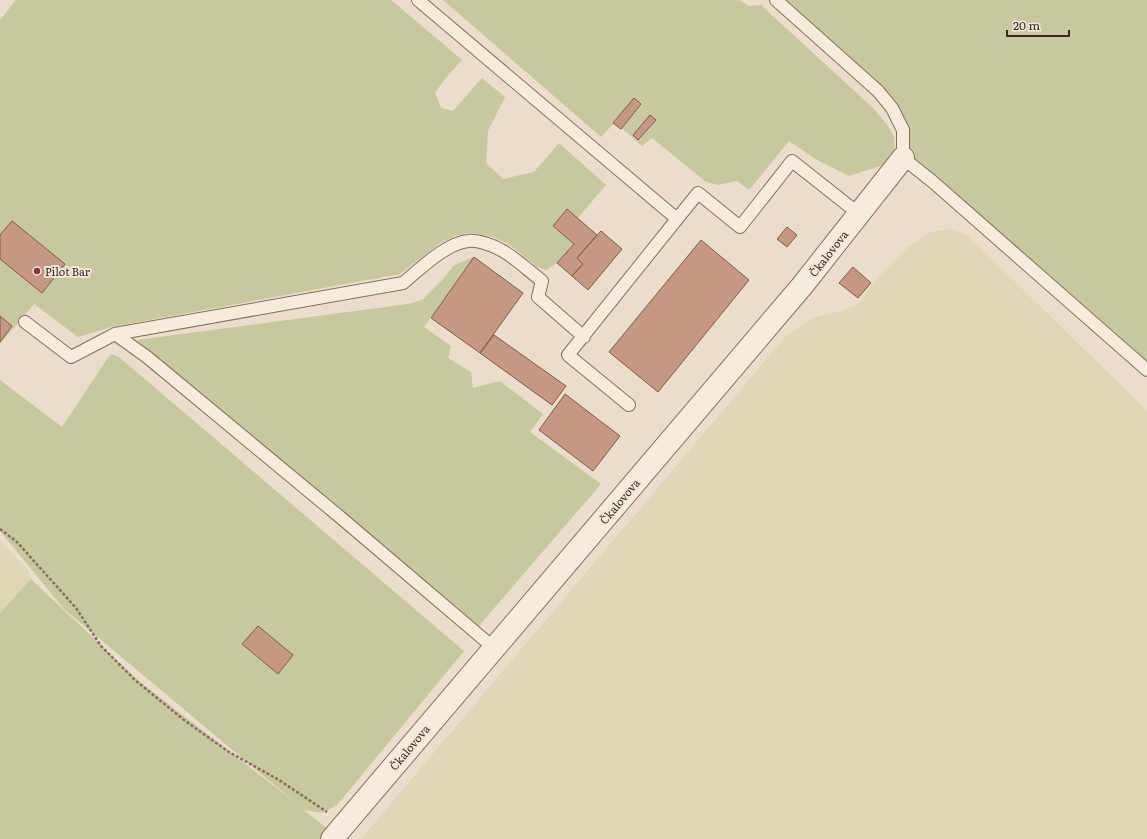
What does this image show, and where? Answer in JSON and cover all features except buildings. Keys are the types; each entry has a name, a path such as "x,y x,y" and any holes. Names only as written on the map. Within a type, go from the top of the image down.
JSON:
{"street":[{"name":"Čkalovova","path":"337,832 802,286 903,158"}],"lane":[{"path":"418,0 677,219"},
{"path":"776,0 878,91 892,108 903,130 903,158 933,182 1147,370"},
{"path":"629,405 568,355 584,337 698,193 740,227 792,161 859,214"},
{"path":"26,322 71,357 115,334 403,284 440,253 454,244 468,241 486,244 501,250 542,281 538,297 584,337"},
{"path":"115,334 147,357 340,517 494,648"}],"path":[{"path":"0,529 17,542 76,608 101,646 135,680 184,720 229,752 279,780 330,814 337,832"}],"shaded area":[{"path":"948,229 967,235 1147,411 1147,839 361,839 787,335 813,318 842,311 859,304 879,276 907,248 931,232"},
{"path":"0,541 28,570 31,579 0,613"}],"green space":[{"path":"16,0 391,0 462,60 443,81 435,93 441,108 453,111 482,78 505,97 488,131 486,163 503,179 534,172 559,143 606,185 578,218 567,209 553,226 574,244 557,263 546,270 537,267 507,243 489,236 472,233 455,236 440,243 400,274 111,327 78,337 34,304 0,344 0,20"},
{"path":"443,0 739,0 749,6 761,5 874,109 888,126 894,137 895,154 886,164 849,176 817,160 789,141 749,190 737,181 718,185 706,182 652,138 642,146 615,122 601,137"},
{"path":"776,0 1147,0 1147,370 916,168 892,108"},
{"path":"474,257 424,327 451,346 448,358 471,372 473,388 500,381 543,414 530,432 601,484 478,627 137,340 408,304 422,300 444,278 454,265"},
{"path":"112,354 119,357 464,651 338,804 323,813 304,810 328,829 320,839 0,839 0,613 31,579 140,682 296,803 64,609 0,531 0,380 62,427 107,359"}],"place":[{"name":"Pilot Bar","path":"37,271"}]}
